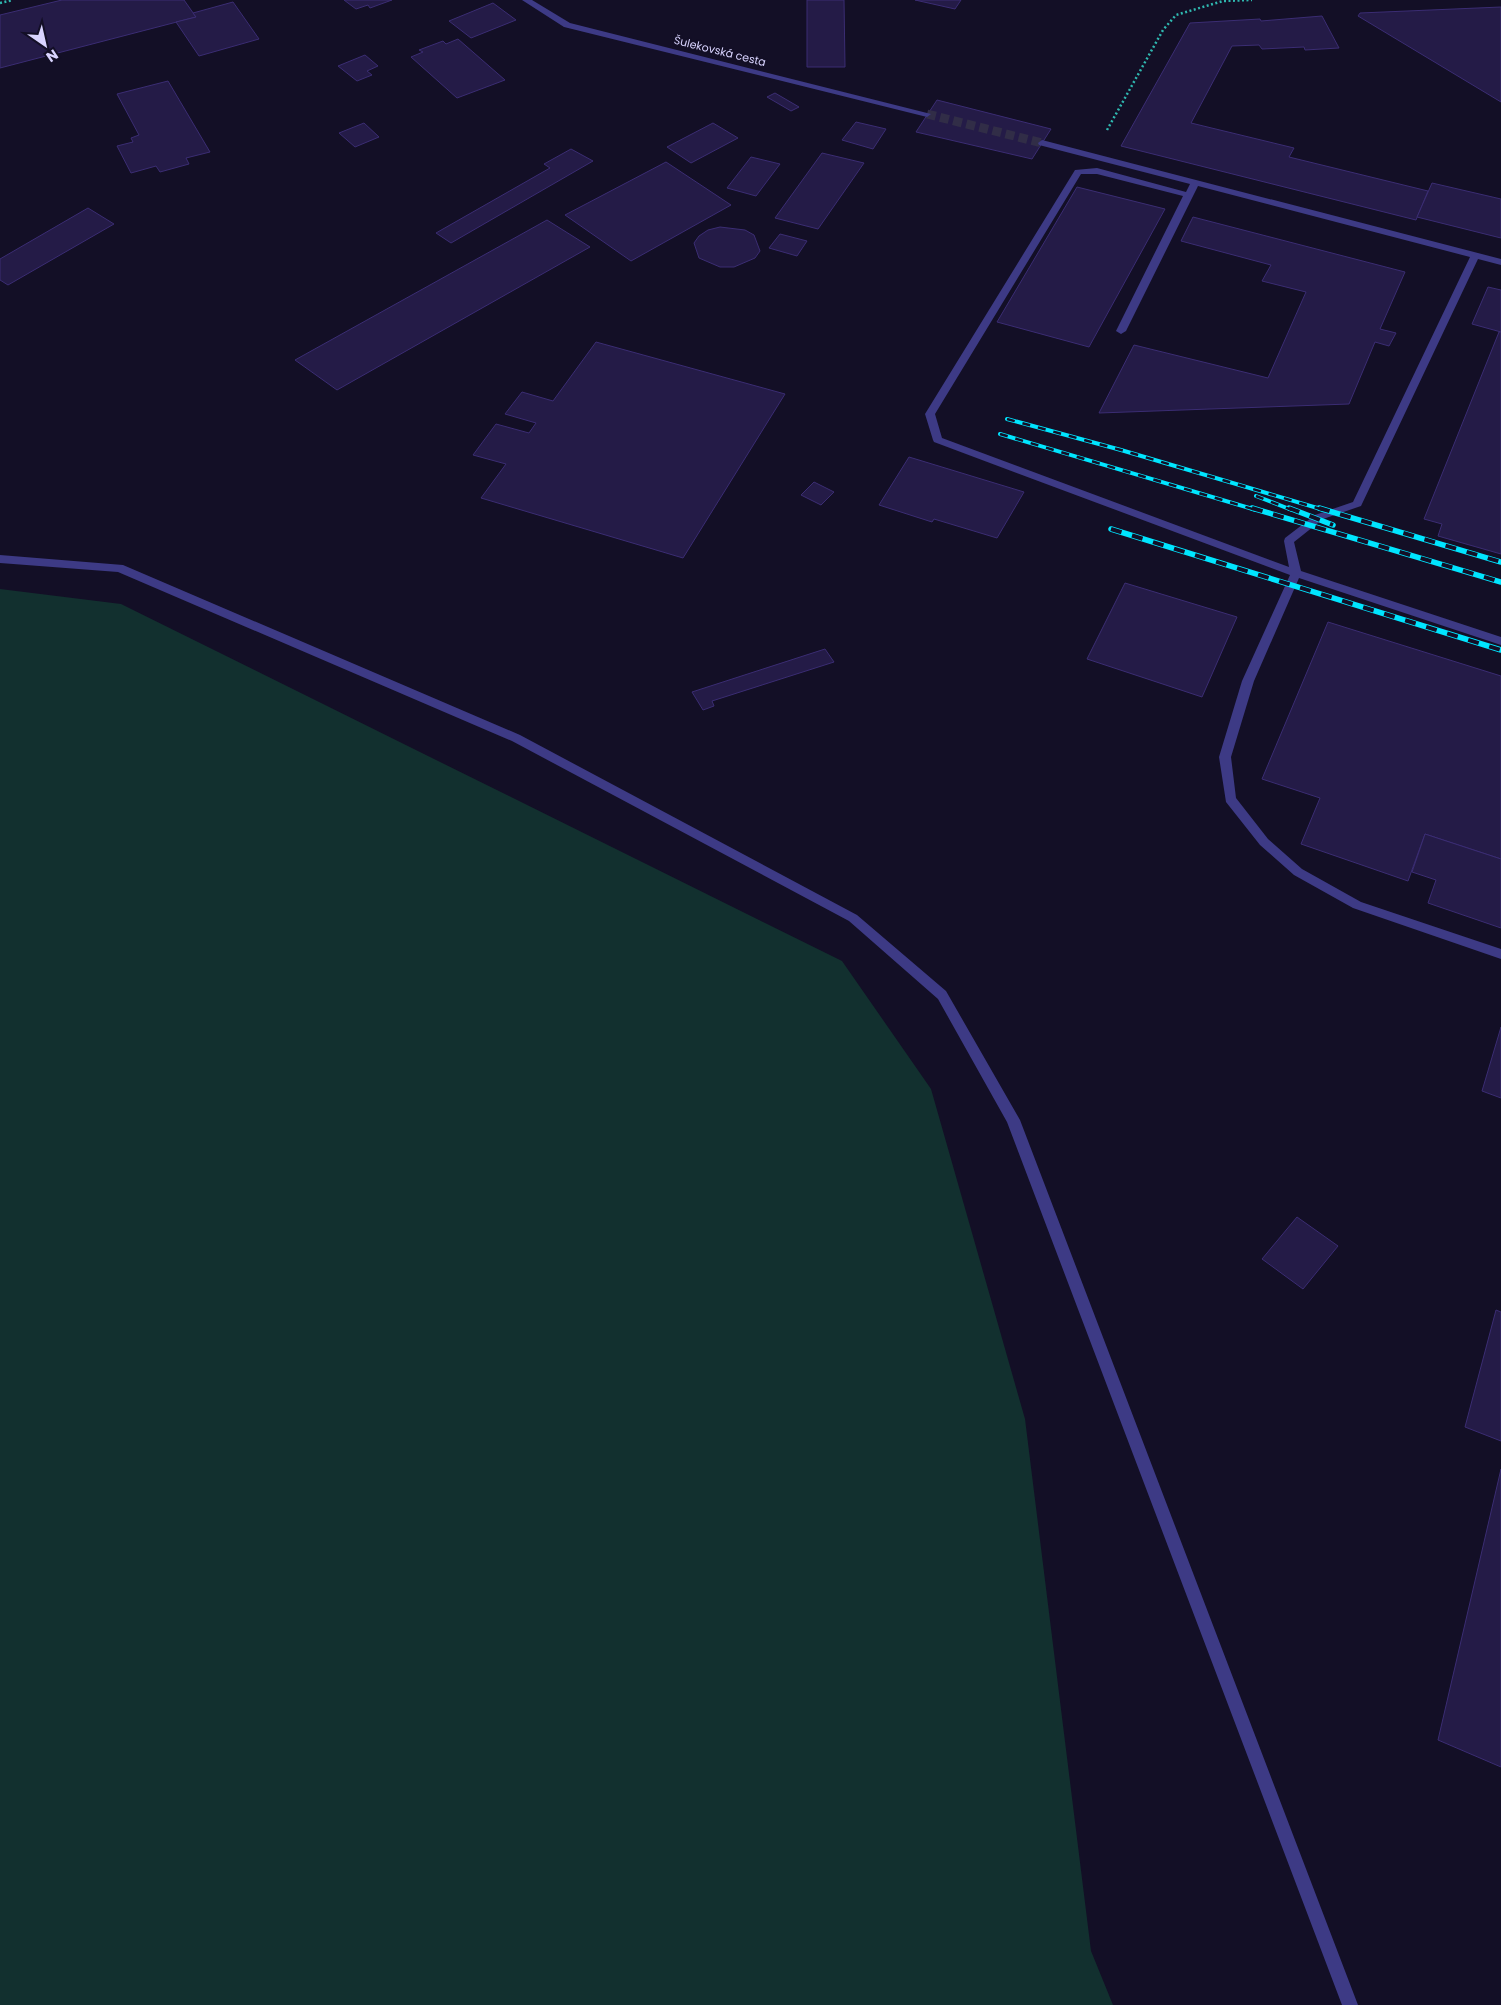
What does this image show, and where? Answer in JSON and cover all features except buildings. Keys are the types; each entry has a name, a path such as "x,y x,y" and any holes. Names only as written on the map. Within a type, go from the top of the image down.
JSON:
{"street":[{"name":"Šulekovská cesta","path":"526,0 567,25 927,114"},
{"path":"1042,143 1501,262"},
{"path":"1188,195 1097,171 1078,172 930,414 938,440 1296,573 1501,641"},
{"path":"1121,331 1188,195 1196,183"},
{"path":"1475,255 1357,504 1319,517 1289,541 1296,573 1248,681 1225,757 1230,800 1264,842 1298,872 1357,905 1501,954"},
{"path":"0,559 118,568 516,738 853,918 942,995 1013,1120 1350,2005"}],"path":[{"path":"0,3 14,0"},
{"path":"1093,156 1163,30 1176,15 1223,1 1252,0"}],"green space":[{"path":"0,589 121,604 842,961 931,1089 1025,1419 1091,1951 1113,2005 0,2005"}],"tunnel":[{"path":"927,114 1042,143"}],"railway":[{"path":"1007,419 1121,450 1324,510"},
{"path":"1000,434 1256,510"},
{"path":"1256,496 1292,510"},
{"path":"1252,508 1501,582"},
{"path":"1289,508 1333,525"},
{"path":"1319,508 1501,562"},
{"path":"1111,529 1501,650"}]}
